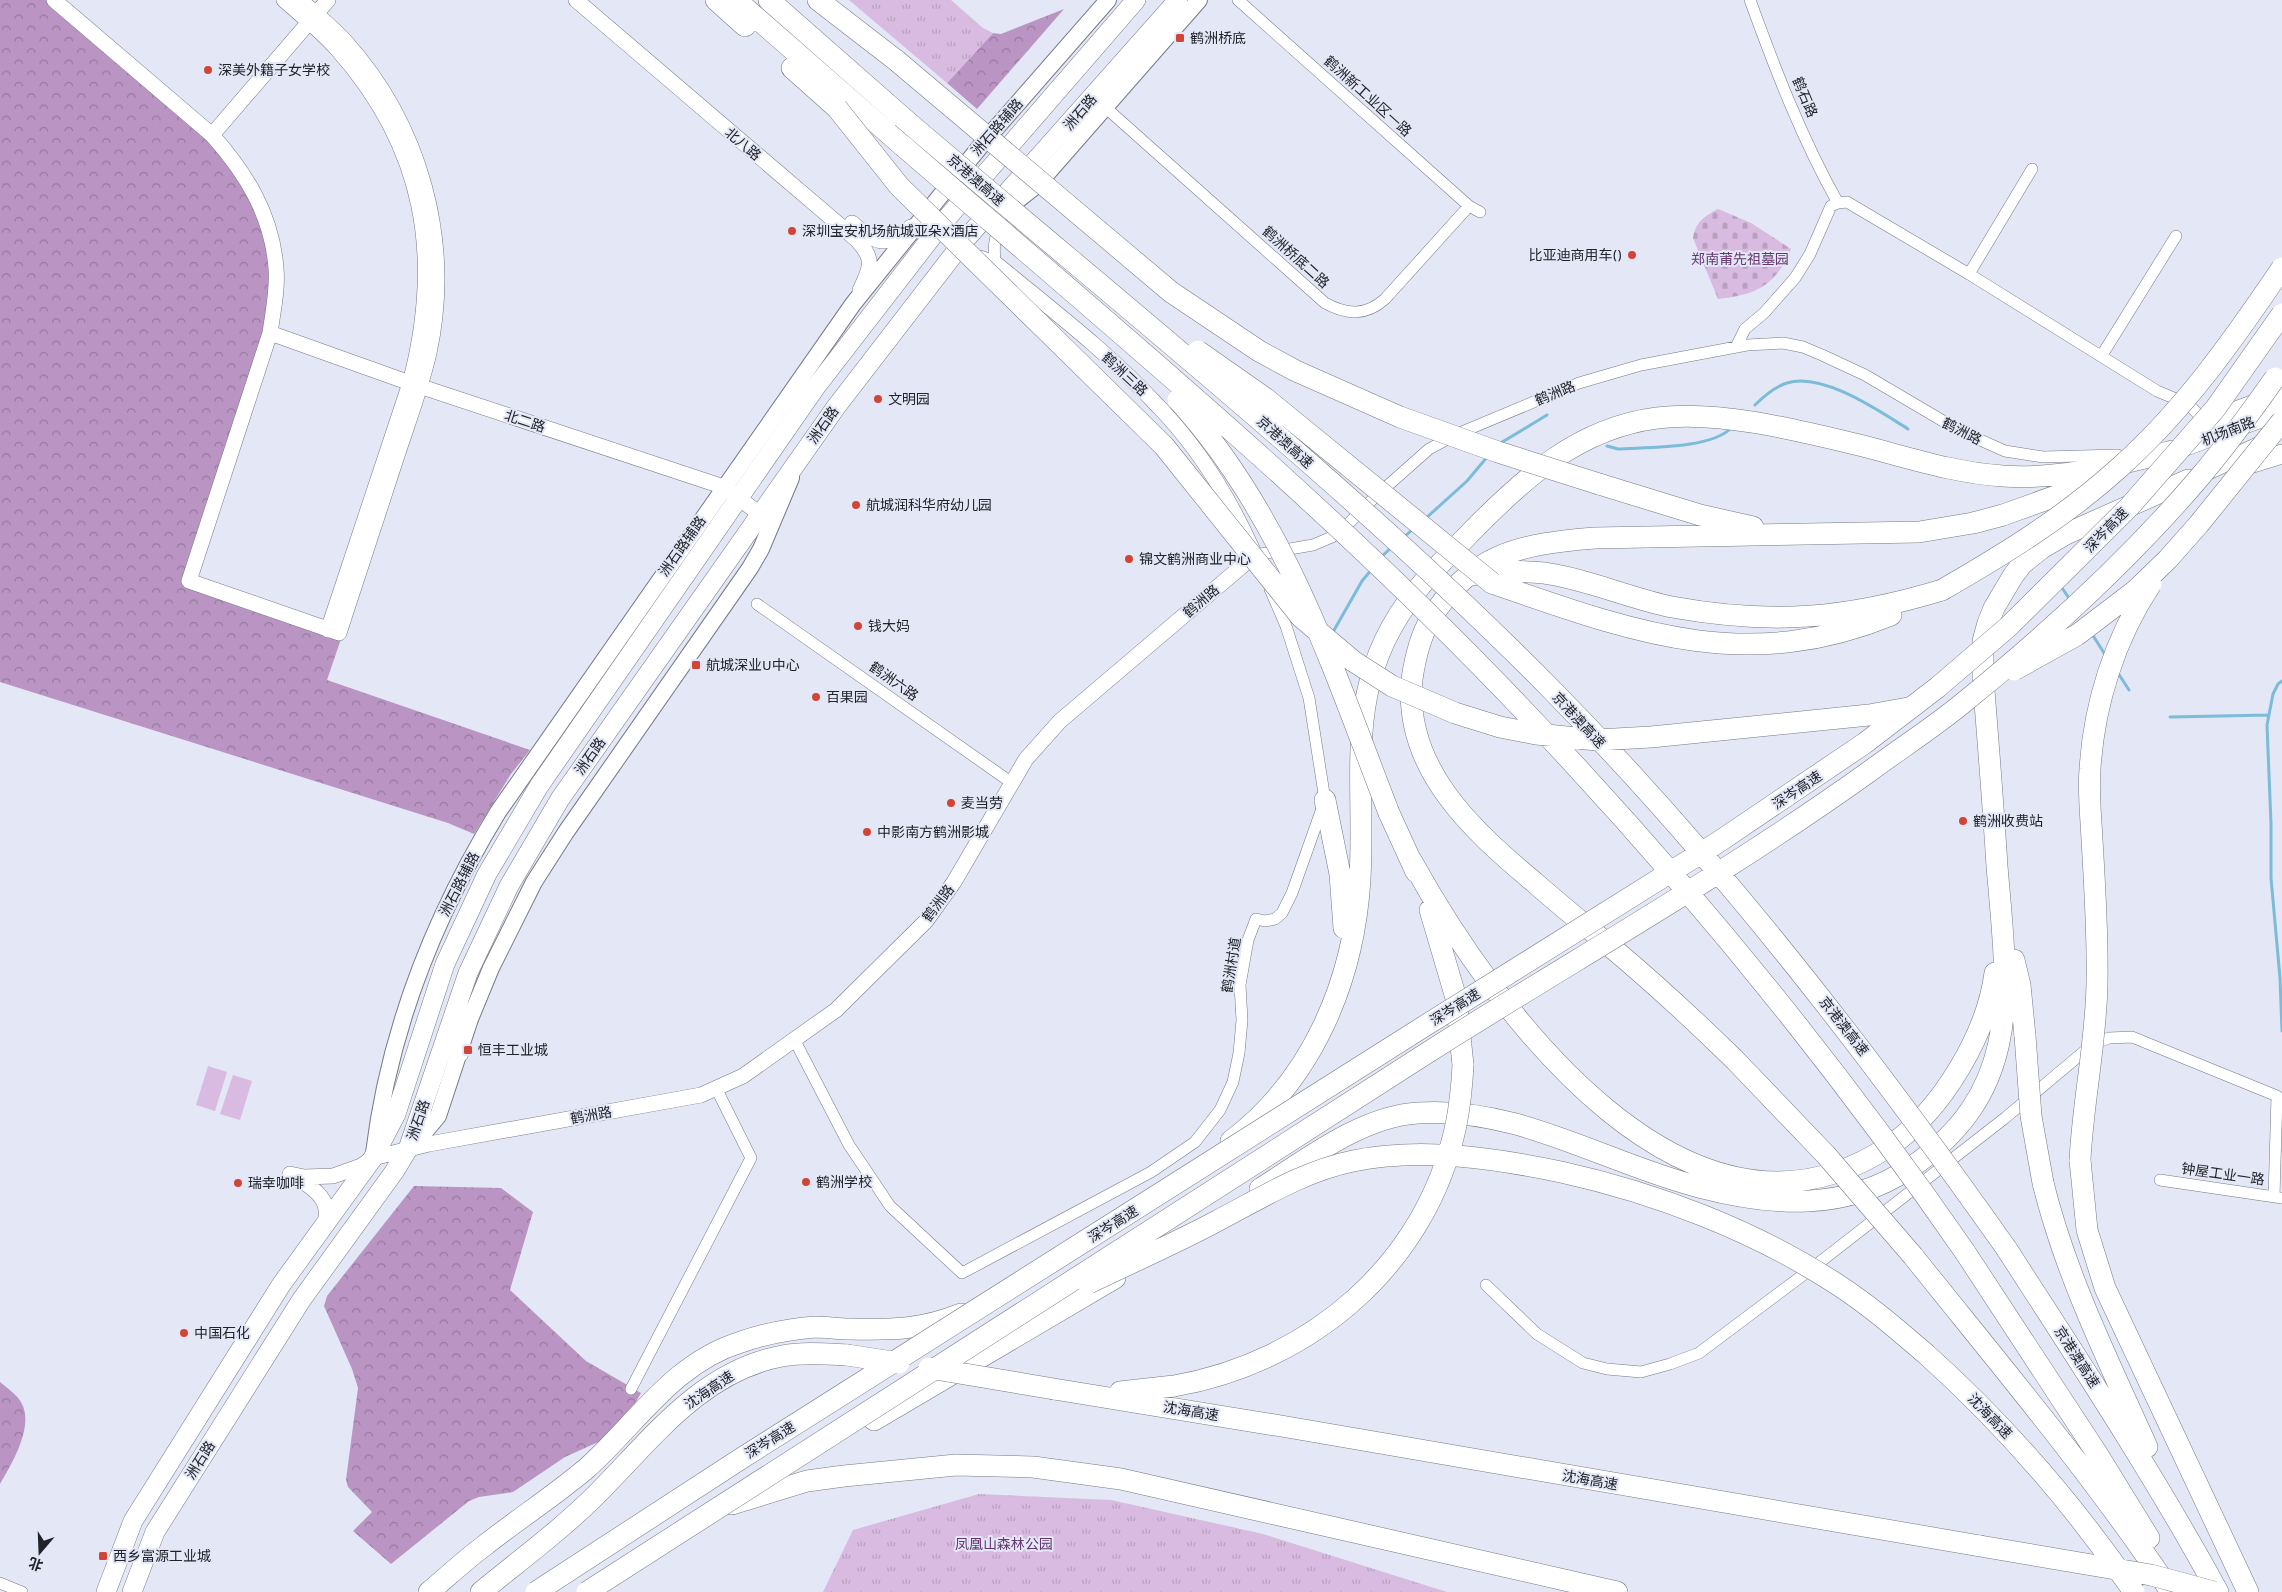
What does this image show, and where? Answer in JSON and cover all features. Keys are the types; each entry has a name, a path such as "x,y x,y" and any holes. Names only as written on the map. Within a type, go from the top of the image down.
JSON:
{"highway":[{"path":"716,0 837,108 899,186 1164,446 1301,617 1353,661 1392,686 1455,713 1509,729 1597,740 1701,732 1869,715 1910,708 1979,686 2045,654 2077,635 2136,590 2168,559 2282,421"},
{"name":"京港澳高速","path":"736,0 1155,364 1260,458 1421,608 1525,712 1690,896 1794,1020 1862,1108 1964,1252 2098,1455 2180,1592"},
{"name":"京港澳高速","path":"769,0 1067,258 1248,410 1439,581 1549,687 1642,787 1829,1006 1927,1136 2006,1248 2103,1397 2184,1529 2218,1592"},
{"path":"818,0 897,61 1171,292 1259,352 1319,382 1400,417 1498,452 1700,515 1792,534"},
{"path":"903,146 990,235 1166,387 1197,421 1226,459 1272,531 1302,593 1390,813 1412,860 1452,930 1493,988 1545,1050 1578,1082 1631,1127 1669,1153 1703,1168 1724,1174 1763,1180 1782,1181 1818,1177 1853,1166 1870,1158 1901,1138 1928,1114 1948,1085 1984,1018 1993,993 2001,912"},
{"path":"1067,258 1265,398 1492,583 1629,628 1664,637 1738,645 1789,642 1873,623 1904,610 2011,551 2065,512 2120,467 2160,427 2194,389 2241,329 2282,268"},
{"name":"深岑高速","path":"536,1592 742,1458 1423,1027 1717,844 1865,742 1938,687 2008,627 2117,519 2215,409 2282,314"},
{"name":"深岑高速","path":"587,1592 1433,1049 1751,852 1805,817 1960,706 2069,610 2156,524 2196,481 2237,430 2282,368"},
{"path":"429,1592 483,1546 566,1486 680,1374 710,1355 739,1342 778,1332 816,1327 880,1330 937,1324 964,1312 1180,1177 1241,1134 1270,1106 1311,1052 1332,1009 1349,957 1356,922 1360,877 1360,731 1368,687 1382,647 1404,608 1438,567 1512,491 1564,450 1583,439 1631,422 1659,417 1685,416 1739,421 1854,444 1945,467 1999,476 2038,476 2071,473 2116,465 2173,451"},
{"path":"2171,1592 2146,1554 2093,1484 1913,1256 1826,1156 1734,1059 1635,967 1492,847 1470,825 1431,771 1418,744 1411,692 1414,668 1427,625 1452,588 1493,558 1519,549 1556,541 1594,538 1919,532 1973,523 2080,488 2173,451"},
{"path":"595,1592 732,1504 929,1386 1079,1300 1323,1150 1358,1130 1386,1118 1416,1112 1485,1117 1554,1135 1696,1186 1763,1201 1792,1203 1831,1200 1869,1188 1900,1175 1930,1155 1958,1128 1977,1103 1997,1054 2004,1014 2005,964 1983,678 1983,641 1994,608 2013,576 2032,555 2042,548 2066,534 2188,480"},
{"path":"2168,559 2142,598 2127,628 2105,683 2094,734 2089,770 2098,942 2097,988 2084,1102 2080,1160 2087,1230 2105,1288 2248,1592"},
{"path":"1466,576 1518,572 1564,576 1617,593 1672,606 1769,619 1834,615 1886,606 1942,590"},
{"path":"1325,800 1344,901 1342,951 1332,1009"},
{"path":"1054,1389 1126,1392 1174,1386 1225,1375 1280,1351 1337,1315 1363,1294 1387,1268 1408,1239 1438,1182 1456,1125 1463,1065 1456,998 1431,912 1412,860"},
{"path":"2001,912 2020,985 2032,1124 2043,1183 2053,1222 2079,1294 2184,1529"},
{"name":"沈海高速","path":"1004,1324 1216,1222 1274,1190 1312,1174 1352,1161 1391,1156 1466,1156 1501,1160 1606,1183 1673,1205 1772,1247 1834,1282 1866,1305 1951,1377 2002,1428 2052,1483 2134,1592"},
{"name":"沈海高速","path":"480,1592 567,1522 694,1396 721,1378 751,1364 783,1356 814,1354 847,1355 1287,1427 2151,1575 2214,1592"},
{"path":"732,1504 806,1481 844,1476 947,1466 1033,1467 1121,1479 1617,1592"}],"main road":[{"name":"洲石路辅路","path":"373,1158 379,1114 391,1058 418,974 467,862 498,812 853,304 983,143 1108,0"},
{"name":"洲石路","path":"106,1592 133,1521 281,1285 373,1158 396,1114 444,964 487,874 539,786 815,388 941,225 1136,0"},
{"name":"洲石路","path":"132,1592 155,1532 302,1299 394,1172 408,1149 468,973 509,886 560,799 766,519 798,462 836,407 964,241 1178,0"},
{"path":"1177,24 1190,0"},
{"path":"964,241 1037,185 1199,0"},
{"path":"2173,451 2209,425 2236,411 2282,394"},
{"name":"机场南路","path":"2173,451 2282,410"},
{"name":"机场南路","path":"2188,480 2282,437"},
{"path":"2188,480 2232,470 2282,454"},
{"path":"408,1149 438,1116 491,968 534,882 566,832 750,568 766,519"},
{"path":"459,1053 468,973"}],"street":[{"path":"54,0 212,135 232,158 252,186 264,212 272,242 276,268 276,296 270,333 189,581 333,632 415,384 429,352 437,274 435,235 424,183 409,140 380,86 344,40 284,0"},
{"path":"300,0 313,18"},
{"path":"212,135 328,0"},
{"name":"北八路","path":"576,0 862,245 870,260 870,267 853,304"},
{"name":"北八路","path":"590,0 872,238 888,241 895,239 925,214"},
{"name":"鹤洲新工业区一路","path":"1238,0 1469,206 1480,212"},
{"name":"鹤石路","path":"1750,0 1766,45 1816,164 1838,203"},
{"name":"鹤洲桥底二路","path":"1105,107 1325,303 1334,308 1349,312 1364,312 1374,309 1385,300 1469,206"},
{"path":"1970,274 2032,169"},
{"path":"995,263 994,245 996,233 1037,185"},
{"path":"1736,347 1745,329 1764,313 1795,278 1810,254 1831,206 1847,202 1970,274 2157,391 2188,404 2209,425"},
{"path":"2102,355 2176,236"},
{"name":"鹤洲三路","path":"944,268 962,259 980,258 995,263 1097,348 1159,406 1204,462 1243,527 1255,555"},
{"name":"北二路","path":"270,333 415,384 724,487 766,519"},
{"name":"鹤洲路","path":"322,1230 327,1210 324,1200 318,1191 290,1174 304,1177 334,1176 361,1166 373,1158 408,1149 451,1139 701,1095 743,1076 836,1010 926,921 954,882 1026,759 1060,721 1255,555 1313,545 1332,537 1429,449 1457,434 1580,383 1641,366 1736,347 1784,344 1810,350 1865,375 1960,431 2005,451 2063,458 2173,451"},
{"name":"鹤洲村道","path":"794,1039 849,1144 890,1206 962,1272 1151,1172 1195,1142 1220,1110 1233,1082 1239,1053 1242,1020 1240,985 1248,940 1256,920 1275,919 1282,913 1292,894 1325,800 1309,698 1286,626 1255,555"},
{"name":"鹤洲六路","path":"758,604 1012,783"},
{"path":"1486,1286 1537,1334 1583,1363 1607,1369 1641,1372 1678,1362 1699,1352 1779,1293 2005,1118 2093,1044 2109,1038 2132,1037 2277,1096 2278,1197"},
{"path":"631,1389 752,1158 716,1088"},
{"name":"钟屋工业一路","path":"2160,1180 2278,1197"},
{"path":"0,1583 22,1592"}],"green space":[{"path":"0,0 54,0 212,135 264,212 275,296 189,581 342,636 327,680 530,750 511,774 474,834 448,823 0,682"},
{"path":"849,0 951,0 983,28 993,33 947,83"},
{"path":"1064,9 977,109 947,83 993,33 1001,34"},
{"name":"郑南莆先祖墓园","path":"1718,209 1751,223 1791,249 1778,272 1763,286 1743,295 1718,299 1693,238 1694,232 1701,220"},
{"path":"208,1066 227,1072 215,1111 196,1105"},
{"path":"233,1075 252,1081 240,1120 220,1114"},
{"path":"414,1186 501,1188 533,1212 510,1290 586,1361 641,1393 633,1407 605,1439 565,1457 513,1492 479,1497 469,1501 391,1564 353,1531 372,1512 348,1487 346,1480 358,1388 352,1369 324,1306 327,1296"},
{"path":"0,1382 22,1404 25,1413 25,1424 20,1446 0,1484"},
{"name":"凤凰山森林公园","path":"979,1494 1111,1500 1263,1534 1447,1592 823,1592 853,1530"}],"waterway":[{"path":"1755,405 1774,389 1787,383 1801,381 1817,383 1850,395 1908,429"},
{"path":"1499,444 1547,415"},
{"path":"1607,446 1618,449 1693,444 1720,436 1730,429"},
{"path":"1425,519 1467,481 1488,456"},
{"path":"1403,538 1413,529"},
{"path":"1380,558 1392,547"},
{"path":"1333,632 1362,581 1372,569"},
{"path":"2060,585 2071,601"},
{"path":"2092,634 2106,656"},
{"path":"2118,673 2129,690"},
{"path":"2282,681 2278,684 2273,694 2267,725 2271,878 2280,978 2282,1031"},
{"path":"2170,717 2269,715"}],"place":[{"name":"鹤洲桥底","path":"1180,38"},
{"name":"深美外籍子女学校","path":"208,70"},
{"name":"深圳宝安机场航城亚朵X酒店","path":"792,231"},
{"name":"比亚迪商用车()","path":"1632,255"},
{"name":"文明园","path":"878,399"},
{"name":"航城润科华府幼儿园","path":"856,505"},
{"name":"锦文鹤洲商业中心","path":"1129,559"},
{"name":"钱大妈","path":"858,626"},
{"name":"航城深业U中心","path":"696,665"},
{"name":"百果园","path":"816,697"},
{"name":"麦当劳","path":"951,803"},
{"name":"鹤洲收费站","path":"1963,821"},
{"name":"中影南方鹤洲影城","path":"867,832"},
{"name":"恒丰工业城","path":"468,1050"},
{"name":"鹤洲学校","path":"806,1182"},
{"name":"瑞幸咖啡","path":"238,1183"},
{"name":"中国石化","path":"184,1333"},
{"name":"西乡富源工业城","path":"103,1556"}]}
